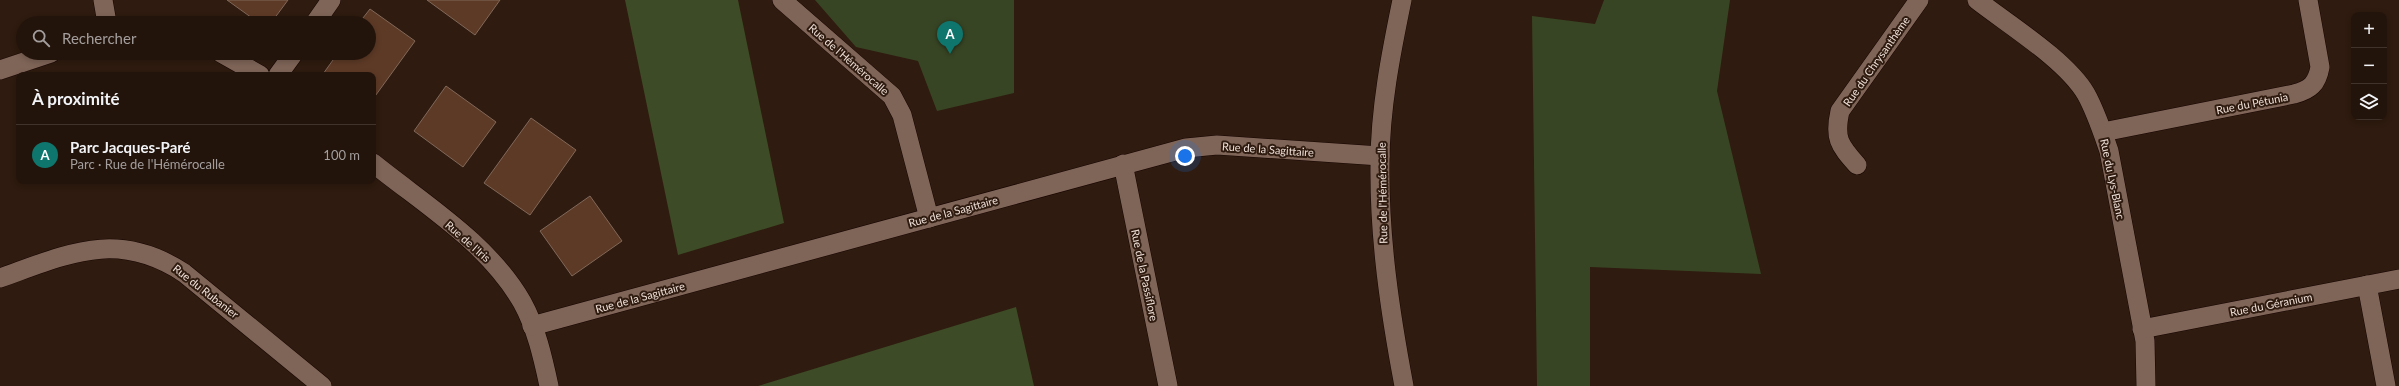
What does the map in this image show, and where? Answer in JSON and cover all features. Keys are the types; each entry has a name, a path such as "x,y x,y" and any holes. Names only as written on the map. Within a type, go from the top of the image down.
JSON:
{"street":[{"path":"104,0 106,16"},
{"path":"320,16 331,0"},
{"name":"Rue de l'Hémérocalle","path":"782,0 892,96 902,115 929,218"},
{"name":"Rue de l'Hémérocalle","path":"1402,0 1384,105 1380,156 1385,272 1404,386"},
{"name":"Rue du Chrysanthème","path":"1857,165 1838,140 1837,126 1840,111 1919,0"},
{"name":"Rue du Lys-Blanc","path":"1977,0 2059,63 2085,93 2103,132 2109,151 2142,329 2147,361 2146,386"},
{"name":"Rue du Pétunia","path":"2103,132 2294,94 2313,86 2318,78 2320,67 2308,0"},
{"path":"0,70 30,60"},
{"path":"233,60 255,72"},
{"path":"280,72 289,60"},
{"name":"Rue de la Sagittaire","path":"532,326 1123,164 1201,145 1380,156"},
{"name":"Rue de la Passiflore","path":"1123,164 1168,386"},
{"name":"Rue de l'Iris","path":"376,166 486,254 514,290 532,326 544,362 549,386"},
{"name":"Rue du Rubanier","path":"0,278 86,250 125,249 145,253 166,261 184,273 322,386"},
{"name":"Rue du Géranium","path":"2142,329 2399,279"},
{"path":"2367,285 2386,386"}],"green space":[{"path":"625,0 738,0 784,223 678,255"},
{"path":"815,0 1014,0 1014,93 937,111 918,61 856,47"},
{"path":"1604,0 1730,0 1717,91 1761,274 1590,267 1590,386 1537,386 1532,16 1595,24"},
{"path":"1016,307 1034,386 758,386"}],"building":[{"path":"227,0 288,0 276,16 249,16"},
{"path":"427,0 500,0 475,35"},
{"path":"370,9 415,41 376,95 376,72 324,72 333,60 376,60 376,16 364,16"},
{"path":"446,86 496,122 463,167 414,131"},
{"path":"531,118 576,150 530,215 484,183"},
{"path":"590,196 622,241 572,276 540,231"}],"place":[{"name":"Parc Jacques-Paré","path":"950,54"}]}
